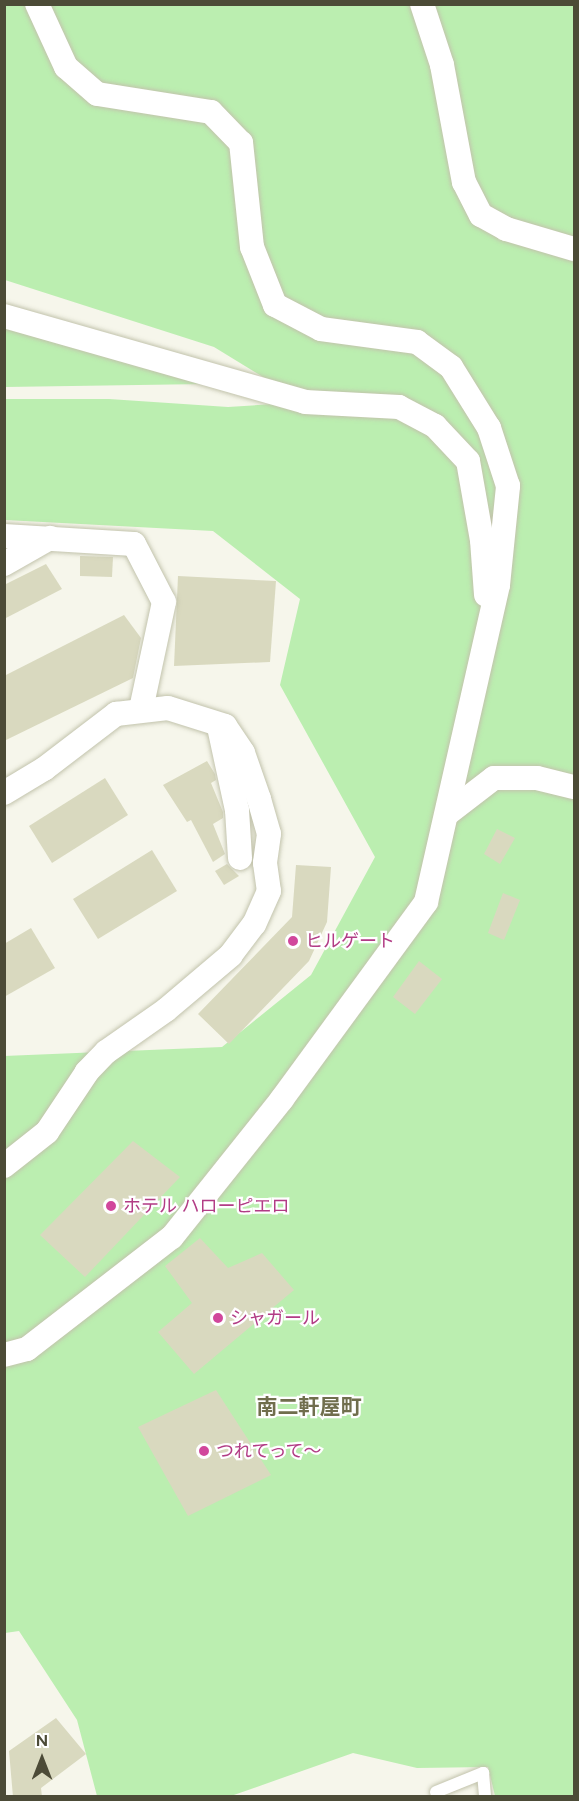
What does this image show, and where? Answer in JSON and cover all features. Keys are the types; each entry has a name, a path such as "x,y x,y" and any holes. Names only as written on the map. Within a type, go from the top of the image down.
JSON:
{"street":[{"path":"4,1355 27,1349 172,1237 282,1099 426,902 498,585 508,486 489,428 451,367 417,342 321,329 275,305 252,247 241,142 211,112 97,94 66,67 38,4"},
{"path":"422,4 442,65 464,182 481,215 507,229 574,249"},
{"path":"4,316 305,402 399,407 435,426 468,461 482,540 488,621"},
{"path":"4,536 134,544 164,602 141,709"},
{"path":"4,564 50,538"},
{"path":"4,793 44,769 116,714 141,709 168,708 225,726 243,753 268,834 265,863 269,891 254,924 231,955 166,1010 106,1052 87,1072 47,1131 4,1166"},
{"path":"219,724 237,810 240,858"},
{"path":"447,814 494,778 537,778 574,787"}],"lane":[{"path":"436,1792 483,1773 484,1797"}],"green space":[{"path":"5,5 574,5 574,1796 495,1796 488,1767 417,1768 353,1753 231,1796 97,1796 77,1720 19,1631 5,1633 4,1056 222,1047 311,975 375,857 280,685 300,599 213,531 5,520 5,399 109,399 228,407 304,402 214,347 5,280"},
{"path":"5,324 205,384 5,387"}],"building":[{"path":"80,556 113,557 112,577 80,576"},
{"path":"46,564 62,589 4,619 4,585"},
{"path":"178,576 276,581 270,662 174,666"},
{"path":"124,615 141,638 133,678 4,741 4,676"},
{"path":"207,761 215,774 216,780 211,783 223,812 223,818 213,824 225,854 213,862 191,820 187,822 163,785"},
{"path":"105,778 128,815 52,863 29,826"},
{"path":"497,829 515,838 500,864 484,854"},
{"path":"152,850 177,891 98,939 73,899"},
{"path":"227,864 239,876 224,885 215,871"},
{"name":"ヒルゲート","path":"296,865 331,867 327,922 309,961 229,1044 198,1014 292,917"},
{"path":"503,893 520,900 504,940 488,933"},
{"path":"31,928 55,968 4,997 4,944"},
{"path":"419,961 442,979 415,1014 393,997"},
{"name":"ホテル ハローピエロ","path":"133,1141 180,1177 85,1277 40,1235"},
{"name":"シャガール","path":"200,1238 228,1268 262,1253 294,1290 194,1374 158,1332 192,1303 165,1266"},
{"name":"つれてって～","path":"216,1390 271,1475 188,1516 138,1427"},
{"path":"56,1718 86,1754 41,1788 42,1797 13,1797 9,1751"}],"place":[{"name":"ヒルゲート","path":"293,941"},
{"name":"ホテル ハローピエロ","path":"111,1206"},
{"name":"シャガール","path":"218,1318"},
{"name":"つれてって～","path":"204,1451"}],"district":[{"name":"南二軒屋町","path":"309,1407"}]}
